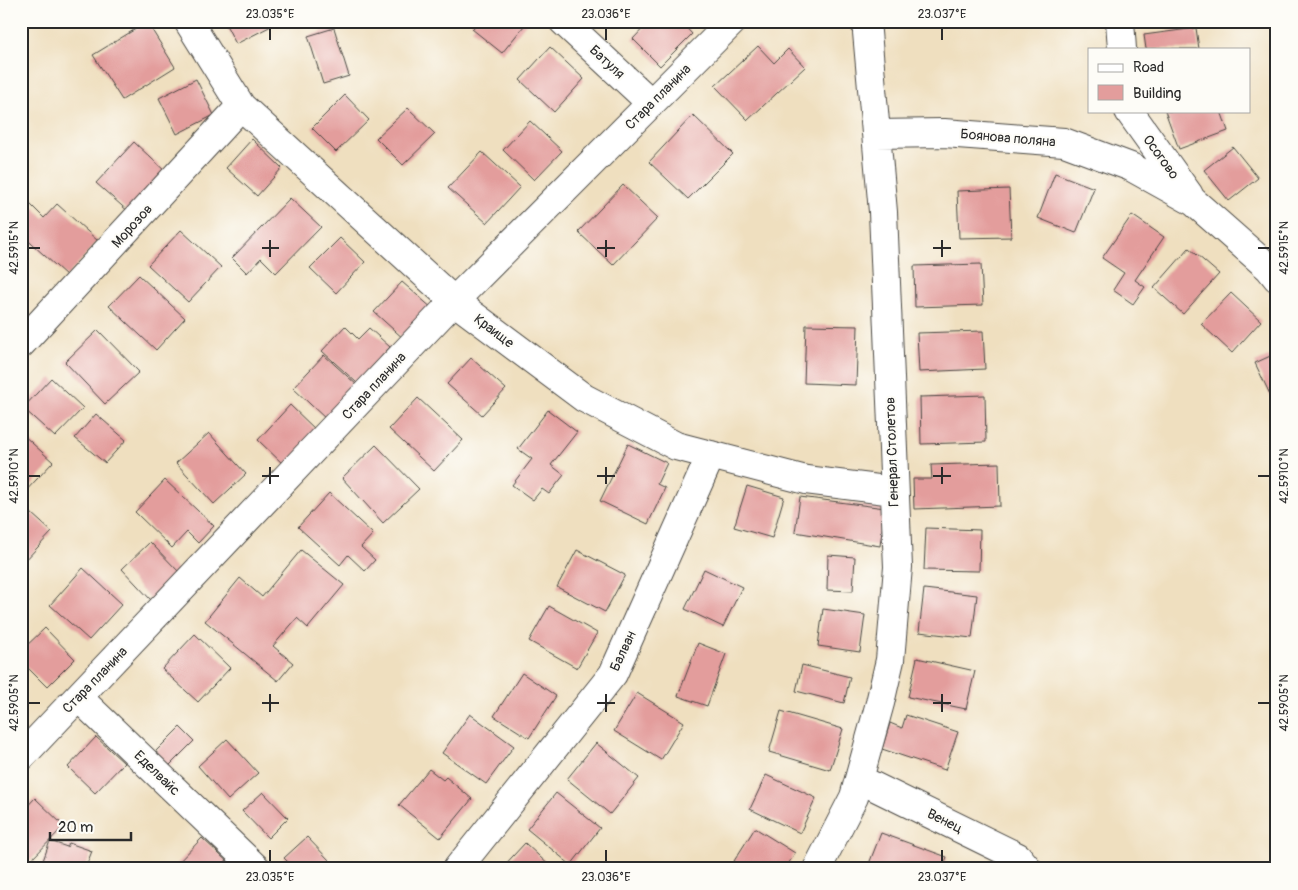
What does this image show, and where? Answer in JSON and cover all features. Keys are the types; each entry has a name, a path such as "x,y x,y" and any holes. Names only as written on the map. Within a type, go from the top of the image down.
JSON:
{"street":[{"name":"Краище","path":"188,21 241,106 454,301 584,398 676,446 806,480 894,491"},
{"name":"Батуля","path":"564,21 651,103"},
{"name":"Стара планина","path":"21,757 454,301 733,21"},
{"name":"Генерал Столетов","path":"817,869 854,797 859,779 890,660 898,567 883,212 866,21"},
{"path":"1120,21 1122,48"},
{"name":"Морозов","path":"21,344 40,326 241,106"},
{"name":"Осогово","path":"1130,112 1194,202"},
{"name":"Боянова поляна","path":"876,134 944,133 1064,142 1131,167 1194,202 1269,268 1277,278"},
{"name":"Балван","path":"457,869 613,674 711,455"},
{"name":"Еделвайс","path":"79,698 257,869"},
{"name":"Венец","path":"859,779 1018,857 1028,869"}],"building":[{"path":"224,21 281,21 236,44"},
{"path":"470,21 528,21 502,53 472,29 475,26"},
{"path":"650,21 680,21 692,34 660,66 633,39"},
{"path":"147,22 175,67 122,100 93,55"},
{"path":"334,28 349,76 323,84 308,36"},
{"path":"1196,28 1199,48 1146,48 1144,35"},
{"path":"758,46 774,63 788,49 805,67 748,120 715,86"},
{"path":"550,47 584,79 554,112 520,80"},
{"path":"196,79 214,115 177,134 159,98"},
{"path":"345,95 369,120 336,152 312,128"},
{"path":"408,108 435,134 403,165 376,138"},
{"path":"1165,112 1221,112 1228,131 1179,149"},
{"path":"693,115 733,154 688,199 649,162"},
{"path":"530,121 562,151 534,180 503,150"},
{"path":"252,139 282,168 257,196 226,168"},
{"path":"134,142 167,173 130,213 96,183"},
{"path":"1233,147 1258,178 1229,201 1204,170"},
{"path":"482,152 520,187 487,223 448,188"},
{"path":"1055,173 1094,188 1076,233 1038,218"},
{"path":"623,185 658,218 613,265 578,232"},
{"path":"1009,189 1011,237 959,238 957,191"},
{"path":"290,198 321,227 276,273 261,258 247,273 232,258"},
{"path":"29,203 44,218 57,204 98,241 67,276 21,234 21,211"},
{"path":"1132,215 1164,237 1135,280 1145,287 1133,304 1113,290 1124,273 1102,258"},
{"path":"181,230 221,267 188,302 148,265"},
{"path":"340,238 365,262 336,293 310,268"},
{"path":"1189,248 1219,274 1183,314 1154,288"},
{"path":"981,264 983,305 915,307 914,266"},
{"path":"139,275 185,318 156,350 109,306"},
{"path":"402,282 433,309 405,340 374,312"},
{"path":"1231,293 1261,321 1232,353 1201,324"},
{"path":"806,325 858,326 856,385 804,383"},
{"path":"345,326 358,339 369,328 390,347 357,383 322,351"},
{"path":"98,330 139,372 105,404 65,362"},
{"path":"983,331 985,369 919,372 917,333"},
{"path":"1277,353 1277,409 1255,363"},
{"path":"324,355 358,386 327,420 293,388"},
{"path":"471,358 506,389 482,415 447,384"},
{"path":"51,378 83,408 55,437 23,408"},
{"path":"985,395 986,442 921,444 920,397"},
{"path":"418,398 463,440 434,471 389,429"},
{"path":"290,405 318,432 285,466 258,440"},
{"path":"548,410 577,432 551,465 564,475 549,494 542,489 533,500 512,485 532,459 518,449"},
{"path":"96,414 126,440 105,463 75,438"},
{"path":"21,433 53,462 21,496"},
{"path":"209,433 246,474 214,504 176,463"},
{"path":"628,444 667,463 657,484 665,488 648,524 600,501"},
{"path":"376,445 419,489 383,523 342,478"},
{"path":"999,463 1000,506 914,509 913,479 932,479 931,465"},
{"path":"165,480 214,526 198,543 187,532 172,548 135,512"},
{"path":"747,486 784,497 772,538 734,527"},
{"path":"329,493 373,534 361,547 375,560 365,571 348,555 340,565 298,527"},
{"path":"800,497 885,508 880,546 795,532"},
{"path":"21,504 52,532 23,563 21,562"},
{"path":"926,528 980,530 979,571 924,570"},
{"path":"150,542 180,573 151,600 122,569"},
{"path":"301,550 344,585 308,628 297,618 273,646 293,663 278,681 205,621 240,578 262,597"},
{"path":"577,550 625,575 605,612 557,587"},
{"path":"828,555 855,557 853,591 827,590"},
{"path":"83,568 122,604 89,640 50,605"},
{"path":"704,569 742,587 723,627 685,609"},
{"path":"924,589 977,595 972,638 919,632"},
{"path":"549,606 597,633 577,668 529,641"},
{"path":"823,609 865,615 860,652 818,646"},
{"path":"45,628 75,659 47,687 21,661 21,651"},
{"path":"195,634 230,668 198,702 162,669"},
{"path":"698,643 726,654 707,706 678,696"},
{"path":"917,658 975,671 966,709 908,697"},
{"path":"802,665 850,677 844,703 796,691"},
{"path":"522,673 556,696 529,738 494,716"},
{"path":"637,693 684,722 661,760 614,731"},
{"path":"781,711 843,729 830,770 769,752"},
{"path":"470,714 514,746 486,784 442,753"},
{"path":"906,715 958,732 945,770 882,749 890,723 902,728"},
{"path":"180,727 194,741 169,766 155,752"},
{"path":"96,737 124,763 95,793 68,767"},
{"path":"227,739 258,773 228,800 198,766"},
{"path":"596,743 639,778 610,814 567,779"},
{"path":"429,769 443,780 446,777 472,799 440,838 399,805"},
{"path":"766,775 816,798 800,833 750,809"},
{"path":"263,792 288,818 268,838 242,811"},
{"path":"556,793 600,828 571,865 527,829"},
{"path":"35,798 64,826 30,861 21,853 21,813"},
{"path":"755,828 795,853 785,869 746,869 734,861"},
{"path":"881,833 947,857 942,869 867,869"},
{"path":"307,837 329,860 319,869 295,869 284,858"},
{"path":"202,838 233,867 172,869"},
{"path":"50,841 67,847 69,843 92,851 85,869 40,869"},
{"path":"525,843 553,869 501,869"}]}
